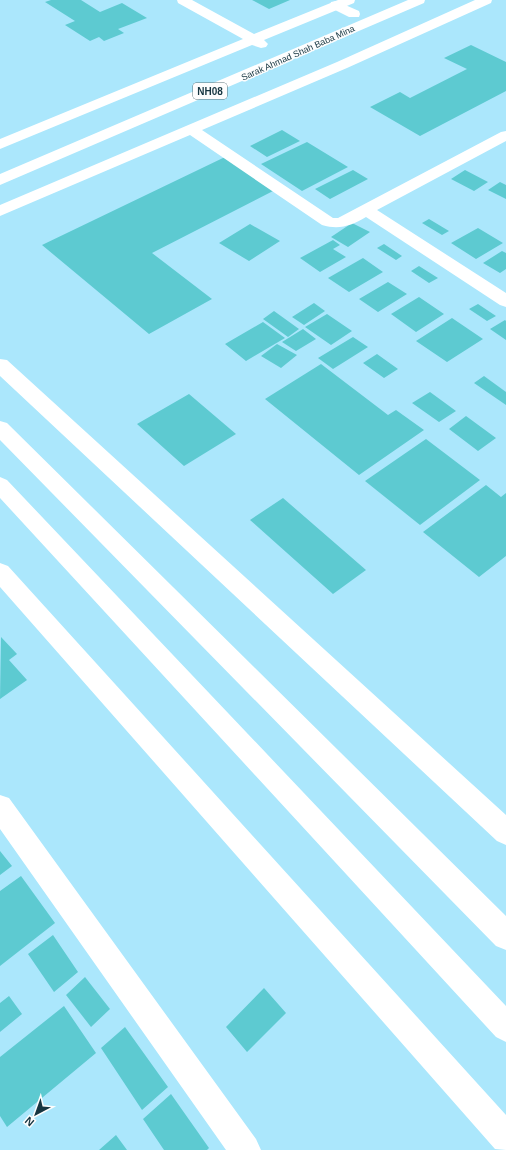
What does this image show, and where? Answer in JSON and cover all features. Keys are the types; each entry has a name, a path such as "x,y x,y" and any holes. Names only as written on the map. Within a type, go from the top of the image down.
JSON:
{"main road":[{"path":"183,0 252,40 273,47 255,55"},
{"path":"0,144 349,0"},
{"path":"312,32 389,0"},
{"name":"Sarak Ahmad Shah Baba Mina","path":"0,180 419,0"},
{"path":"0,211 342,65 486,0"},
{"path":"336,5 354,14"},
{"path":"191,129 328,222 335,224 342,223 502,141"},
{"path":"366,210 506,301"},
{"path":"0,365 506,832"},
{"path":"0,428 506,936"},
{"path":"0,485 506,1027"},
{"path":"0,572 506,1138"},
{"path":"0,807 245,1150"}],"building":[{"path":"51,0 81,0 100,12 122,3 147,18 118,29 124,33 104,41 99,37 90,41 65,25 75,21 45,2"},
{"path":"252,0 290,0 269,9"},
{"path":"471,45 506,62 506,91 420,136 370,107 400,92 410,98 467,69 444,58"},
{"path":"282,130 300,141 267,157 250,146"},
{"path":"307,142 348,167 302,191 261,164"},
{"path":"225,157 275,190 152,253 212,299 149,334 42,245"},
{"path":"353,170 368,179 330,199 315,189"},
{"path":"465,170 488,182 474,191 451,179"},
{"path":"500,182 506,185 506,199 488,190"},
{"path":"429,219 449,231 442,235 422,223"},
{"path":"352,223 370,232 348,247 331,237"},
{"path":"250,224 280,241 249,261 219,243"},
{"path":"478,228 503,243 476,259 451,243"},
{"path":"333,240 340,245 333,249 346,257 320,272 300,258"},
{"path":"384,244 402,256 396,260 377,248"},
{"path":"502,251 506,253 506,269 500,273 483,263"},
{"path":"363,258 383,272 349,292 328,278"},
{"path":"419,266 438,278 429,283 411,271"},
{"path":"388,282 407,294 378,312 359,299"},
{"path":"419,297 444,314 416,332 391,314"},
{"path":"314,303 325,311 304,325 292,317"},
{"path":"478,304 496,316 487,321 469,309"},
{"path":"274,311 299,329 288,337 263,319"},
{"path":"327,314 352,331 331,345 305,327"},
{"path":"452,318 483,339 447,362 416,341"},
{"path":"505,320 506,321 506,340 490,329"},
{"path":"263,322 285,338 246,361 225,344"},
{"path":"303,329 316,339 296,351 282,342"},
{"path":"353,337 368,347 333,369 318,358"},
{"path":"277,344 297,355 281,368 261,356"},
{"path":"377,354 398,369 384,378 363,363"},
{"path":"321,364 388,415 396,410 424,430 359,475 265,399"},
{"path":"484,376 506,392 506,405 474,383"},
{"path":"430,392 456,411 439,422 412,403"},
{"path":"189,394 236,434 184,466 137,424"},
{"path":"466,416 496,438 478,451 449,429"},
{"path":"426,439 480,480 420,525 365,481"},
{"path":"486,485 501,497 506,493 506,556 479,577 423,532"},
{"path":"283,498 366,570 333,594 250,520"},
{"path":"1,637 17,654 9,660 27,680 0,699"},
{"path":"0,851 12,866 0,875"},
{"path":"21,876 55,923 0,966 0,891"},
{"path":"53,935 78,972 54,992 28,954"},
{"path":"85,977 110,1009 91,1027 66,995"},
{"path":"264,988 286,1013 247,1052 226,1027"},
{"path":"9,996 22,1014 0,1032 0,1003"},
{"path":"64,1006 96,1053 7,1127 0,1116 0,1057"},
{"path":"125,1027 168,1087 142,1110 101,1048"},
{"path":"171,1094 209,1148 207,1150 164,1150 143,1119"},
{"path":"116,1135 127,1150 99,1150"}]}
